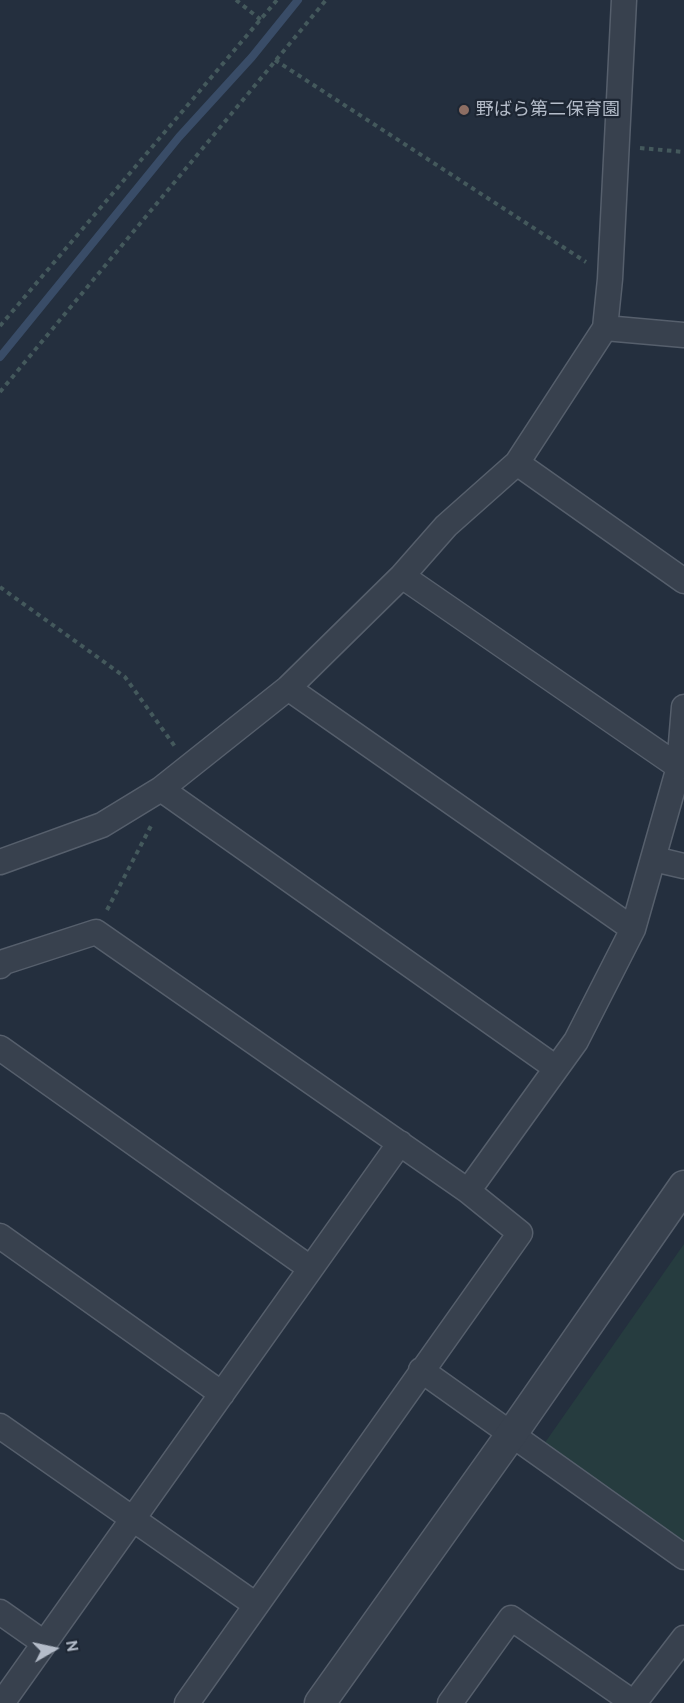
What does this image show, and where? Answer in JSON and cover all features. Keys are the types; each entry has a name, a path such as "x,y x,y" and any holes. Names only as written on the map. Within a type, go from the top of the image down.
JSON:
{"street":[{"path":"0,862 102,825 161,789 288,688 402,576 446,526 517,463 605,328 624,0"},
{"path":"605,328 684,335"},
{"path":"517,463 684,581"},
{"path":"402,576 679,767"},
{"path":"288,688 633,929"},
{"path":"468,1191 576,1041 633,929 679,767 684,707"},
{"path":"161,789 556,1068"},
{"path":"654,859 684,866"},
{"path":"0,966 4,962 96,932 468,1191 520,1233 188,1703"},
{"path":"0,1048 310,1268"},
{"path":"2,1703 400,1143"},
{"path":"320,1703 511,1435 684,1186"},
{"path":"0,1236 222,1394"},
{"path":"422,1370 684,1557"},
{"path":"0,1426 256,1605"},
{"path":"0,1612 44,1643"},
{"path":"450,1703 511,1617 634,1703 684,1638"}],"path":[{"path":"236,0 261,20"},
{"path":"0,326 277,0"},
{"path":"0,392 326,0"},
{"path":"275,60 593,267 610,269"},
{"path":"633,147 684,152"},
{"path":"0,587 125,677 189,766"},
{"path":"96,932 159,809 161,789"}],"green space":[{"path":"684,1244 684,1543 544,1444"}],"waterway":[{"path":"0,357 179,137 252,57 298,0"}],"place":[{"name":"野ばら第二保育園","path":"464,110"}]}
